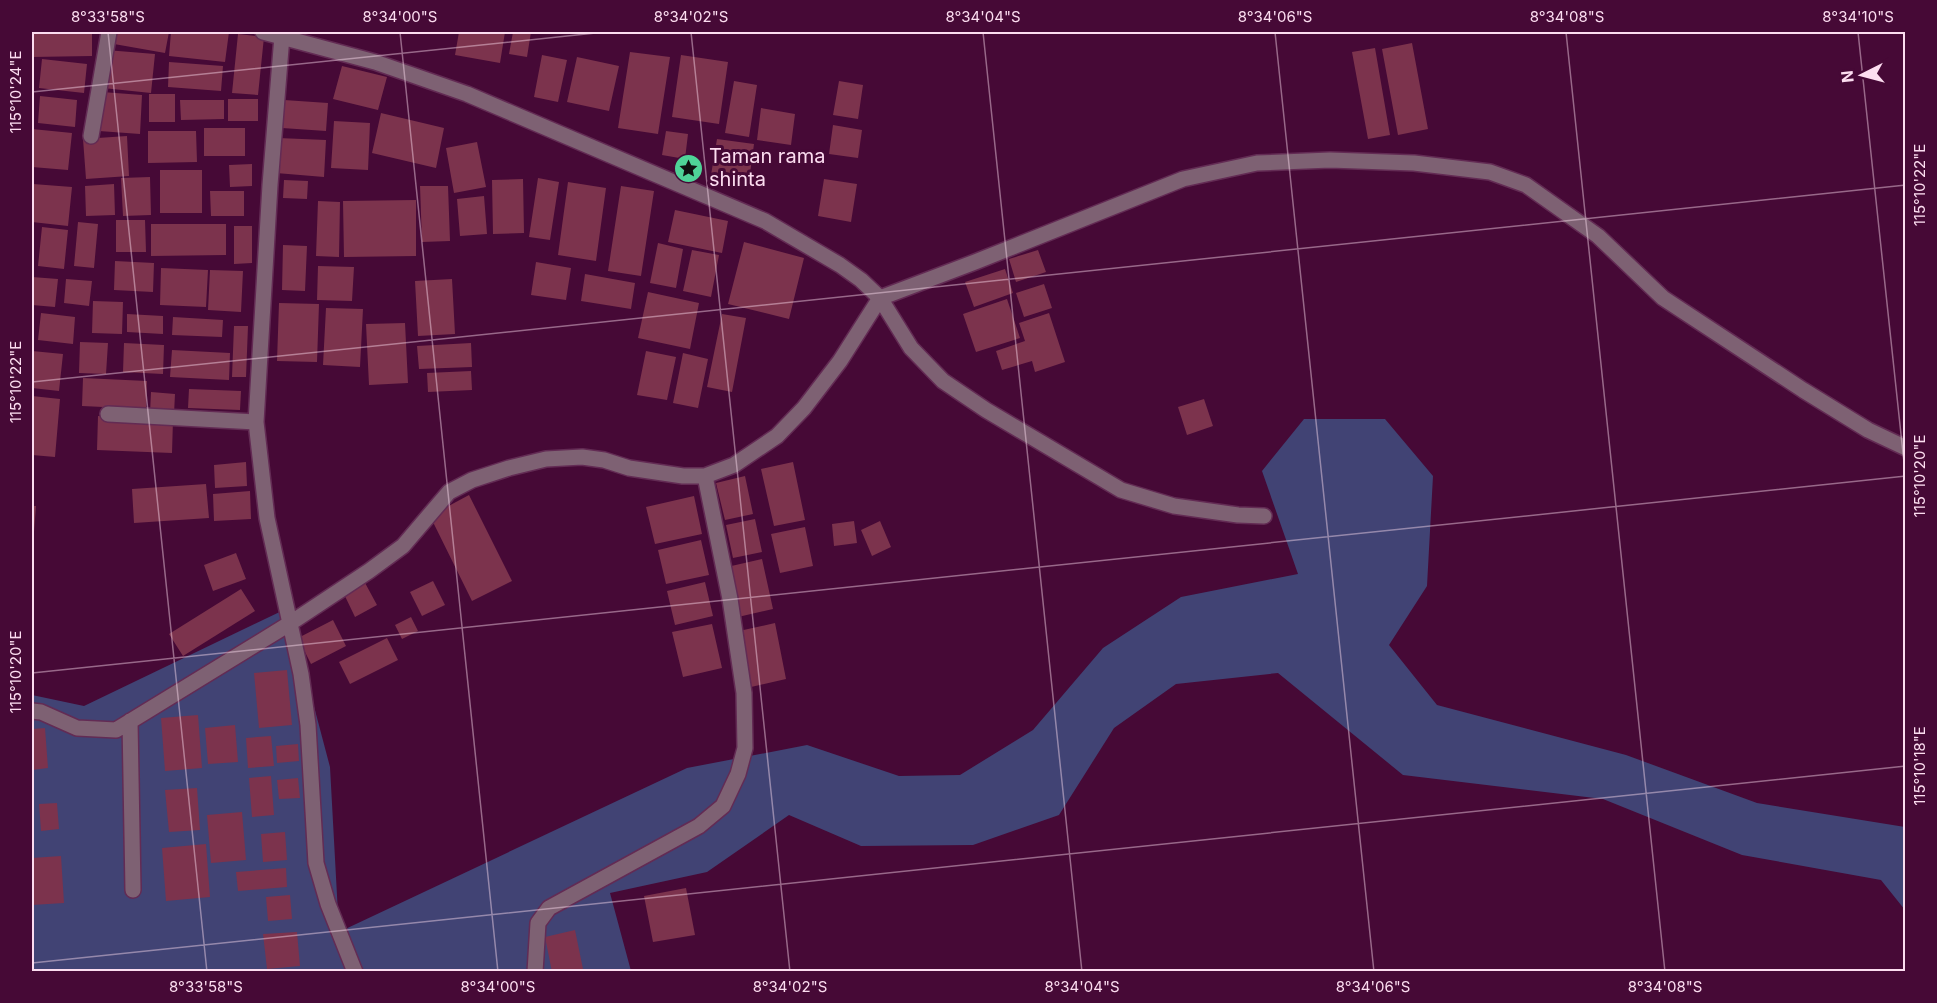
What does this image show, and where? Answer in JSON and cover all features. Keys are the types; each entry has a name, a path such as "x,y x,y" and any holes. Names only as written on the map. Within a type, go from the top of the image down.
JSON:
{"street":[{"path":"91,136 108,32"},
{"path":"263,32 375,62 467,94 765,221 840,265 880,297 911,348 943,381 986,410 1120,490 1174,506 1238,515 1264,516"},
{"path":"282,36 270,185 256,422 267,518 301,674 308,725 316,863 328,904 356,972"},
{"path":"32,711 41,712 78,728 117,730 289,624 403,546 449,492 472,480 546,459 582,457 657,473 683,476 705,476 734,465 777,436 797,416 840,361 880,297 975,262 1183,179 1257,163 1330,160 1414,164 1491,172 1526,185 1598,236 1663,298 1803,390 1868,430 1905,448"},
{"path":"108,414 256,422"},
{"path":"535,972 537,923 549,908 699,826 723,806 738,774 745,748 744,693 730,599 705,476"},
{"path":"130,721 133,890"}],"shaded area":[{"path":"1304,419 1385,419 1433,476 1427,586 1389,645 1437,705 1626,755 1757,803 1905,827 1905,910 1881,880 1742,855 1603,799 1403,775 1278,673 1176,684 1114,728 1059,815 973,845 861,846 789,815 707,872 610,893 631,971 32,971 32,695 84,706 288,608 330,767 339,932 687,768 807,745 899,776 960,775 1033,730 1103,648 1181,597 1298,574 1262,471"}],"building":[{"path":"32,32 92,32 92,56 32,57"},
{"path":"116,32 169,32 165,53 114,44"},
{"path":"171,32 229,32 225,62 169,56"},
{"path":"459,32 505,32 500,63 455,55"},
{"path":"513,32 531,32 527,57 509,54"},
{"path":"238,34 264,37 258,95 232,93"},
{"path":"1412,43 1428,129 1398,135 1382,49"},
{"path":"1375,48 1390,135 1368,139 1352,52"},
{"path":"106,50 155,54 151,93 103,88"},
{"path":"630,52 670,57 658,134 618,128"},
{"path":"542,55 567,60 558,102 534,97"},
{"path":"681,55 728,62 719,124 672,117"},
{"path":"577,57 619,66 609,111 567,102"},
{"path":"42,59 87,64 84,93 39,88"},
{"path":"169,62 223,66 221,91 168,87"},
{"path":"342,66 387,77 378,110 333,99"},
{"path":"734,81 757,85 749,137 725,133"},
{"path":"839,81 863,85 858,119 833,115"},
{"path":"102,92 142,95 140,134 99,131"},
{"path":"149,94 175,94 175,122 149,122"},
{"path":"40,96 77,100 75,127 38,123"},
{"path":"228,99 258,99 258,121 228,121"},
{"path":"180,100 224,100 224,119 181,120"},
{"path":"284,100 328,103 326,131 282,128"},
{"path":"761,108 795,114 791,145 757,140"},
{"path":"381,113 444,128 436,168 372,153"},
{"path":"334,121 370,123 368,170 331,168"},
{"path":"833,125 862,130 858,158 829,154"},
{"path":"204,128 245,128 245,156 204,156"},
{"path":"32,129 72,133 68,170 32,167"},
{"path":"148,131 196,131 197,162 148,163"},
{"path":"666,131 688,134 685,159 662,155"},
{"path":"127,136 129,176 86,179 83,139"},
{"path":"278,138 326,140 324,177 276,173"},
{"path":"717,139 754,144 749,181 711,175"},
{"path":"477,142 486,187 454,193 446,148"},
{"path":"252,164 252,186 230,187 229,165"},
{"path":"160,170 202,170 202,213 160,213"},
{"path":"150,177 151,215 123,216 121,178"},
{"path":"538,178 559,182 550,240 529,237"},
{"path":"523,179 524,233 493,234 492,180"},
{"path":"824,179 857,184 851,222 818,216"},
{"path":"284,180 308,181 307,199 283,198"},
{"path":"568,182 606,188 596,261 558,255"},
{"path":"33,184 72,187 68,226 32,222"},
{"path":"114,184 115,215 86,216 85,186"},
{"path":"420,186 448,186 450,241 422,242"},
{"path":"621,186 654,191 641,276 608,271"},
{"path":"210,191 244,191 244,216 211,216"},
{"path":"484,196 487,234 460,236 457,199"},
{"path":"416,200 416,256 344,257 343,201"},
{"path":"318,201 340,202 339,257 316,256"},
{"path":"675,210 728,221 722,253 668,242"},
{"path":"116,220 145,220 146,252 116,252"},
{"path":"78,222 98,224 94,268 74,266"},
{"path":"151,224 226,224 226,255 151,256"},
{"path":"234,226 252,226 252,263 234,264"},
{"path":"42,227 68,230 64,269 38,266"},
{"path":"744,242 804,258 789,319 728,304"},
{"path":"658,243 683,249 676,288 650,283"},
{"path":"283,245 307,246 305,291 282,290"},
{"path":"692,250 719,255 711,297 683,291"},
{"path":"1038,250 1046,272 1016,282 1009,259"},
{"path":"115,261 154,263 153,292 114,290"},
{"path":"536,262 571,268 566,300 531,295"},
{"path":"318,266 354,267 352,301 317,300"},
{"path":"161,268 208,270 206,307 160,305"},
{"path":"1005,269 1013,293 974,307 965,282"},
{"path":"210,270 243,271 241,312 208,310"},
{"path":"585,274 635,283 631,309 581,301"},
{"path":"32,277 58,279 55,307 32,305"},
{"path":"66,279 92,281 89,306 64,303"},
{"path":"452,279 455,334 418,336 415,281"},
{"path":"1044,284 1052,308 1024,317 1016,293"},
{"path":"648,292 699,303 690,349 638,338"},
{"path":"1007,299 1020,338 976,352 963,314"},
{"path":"93,301 123,302 122,334 92,333"},
{"path":"279,303 319,304 317,362 277,361"},
{"path":"326,308 363,309 360,367 323,365"},
{"path":"41,313 75,317 73,344 38,340"},
{"path":"1049,313 1065,362 1035,372 1032,361 1002,370 996,351 1025,341 1019,323"},
{"path":"127,314 163,316 163,334 127,332"},
{"path":"722,314 746,318 732,392 707,387"},
{"path":"173,317 223,320 222,337 172,335"},
{"path":"405,323 408,383 369,385 366,324"},
{"path":"234,326 248,326 246,377 232,377"},
{"path":"80,342 108,343 106,374 79,373"},
{"path":"124,343 164,345 163,374 123,372"},
{"path":"471,343 472,367 419,369 417,346"},
{"path":"172,350 230,353 229,380 170,377"},
{"path":"32,351 63,354 59,391 32,388"},
{"path":"646,351 676,357 667,400 637,395"},
{"path":"683,353 708,359 698,408 673,403"},
{"path":"471,371 472,390 428,392 427,373"},
{"path":"83,378 147,381 146,409 82,406"},
{"path":"189,389 241,391 240,410 188,408"},
{"path":"151,392 175,394 174,414 150,413"},
{"path":"32,396 60,399 55,457 32,455"},
{"path":"1204,399 1213,426 1187,435 1178,407"},
{"path":"98,416 173,420 172,453 97,450"},
{"path":"246,462 247,486 215,488 214,465"},
{"path":"793,462 805,520 774,526 761,469"},
{"path":"745,476 753,514 725,520 716,483"},
{"path":"206,484 209,518 134,523 132,489"},
{"path":"250,491 251,519 214,521 213,494"},
{"path":"469,495 512,581 472,601 430,516"},
{"path":"694,496 702,534 655,544 646,507"},
{"path":"32,506 36,506 33,545 32,545"},
{"path":"755,519 762,552 733,558 726,525"},
{"path":"854,521 857,543 834,546 832,524"},
{"path":"880,521 891,547 872,556 861,530"},
{"path":"805,527 813,566 780,573 771,534"},
{"path":"701,540 709,575 666,584 658,550"},
{"path":"236,553 246,579 213,591 204,565"},
{"path":"762,559 773,609 738,617 727,567"},
{"path":"364,581 377,605 355,617 343,592"},
{"path":"433,581 445,605 422,616 410,592"},
{"path":"705,582 713,616 675,625 667,591"},
{"path":"241,589 255,611 183,656 169,634"},
{"path":"411,617 418,631 402,639 395,625"},
{"path":"333,620 346,646 311,664 298,638"},
{"path":"775,623 786,679 751,687 739,631"},
{"path":"712,624 722,668 683,677 672,632"},
{"path":"387,638 398,660 350,684 339,662"},
{"path":"287,670 292,725 259,728 254,673"},
{"path":"198,715 202,768 165,771 161,718"},
{"path":"235,725 238,762 208,764 205,728"},
{"path":"45,728 48,768 32,770 32,729"},
{"path":"271,736 274,766 248,768 246,738"},
{"path":"298,744 299,761 277,763 276,746"},
{"path":"271,776 274,815 252,817 249,778"},
{"path":"298,778 300,798 279,799 277,780"},
{"path":"197,788 200,830 169,832 165,790"},
{"path":"57,803 59,829 41,831 39,804"},
{"path":"242,812 246,860 211,863 207,815"},
{"path":"285,832 287,860 263,862 261,834"},
{"path":"206,844 210,897 166,901 162,848"},
{"path":"61,856 64,903 32,905 32,858"},
{"path":"286,868 287,887 238,891 236,872"},
{"path":"686,888 695,935 653,942 644,896"},
{"path":"290,895 292,919 268,921 266,897"},
{"path":"575,930 583,969 552,972 545,937"},
{"path":"297,932 300,966 267,969 263,934"}],"place":[{"name":"Taman rama shinta","path":"688,168"}]}
